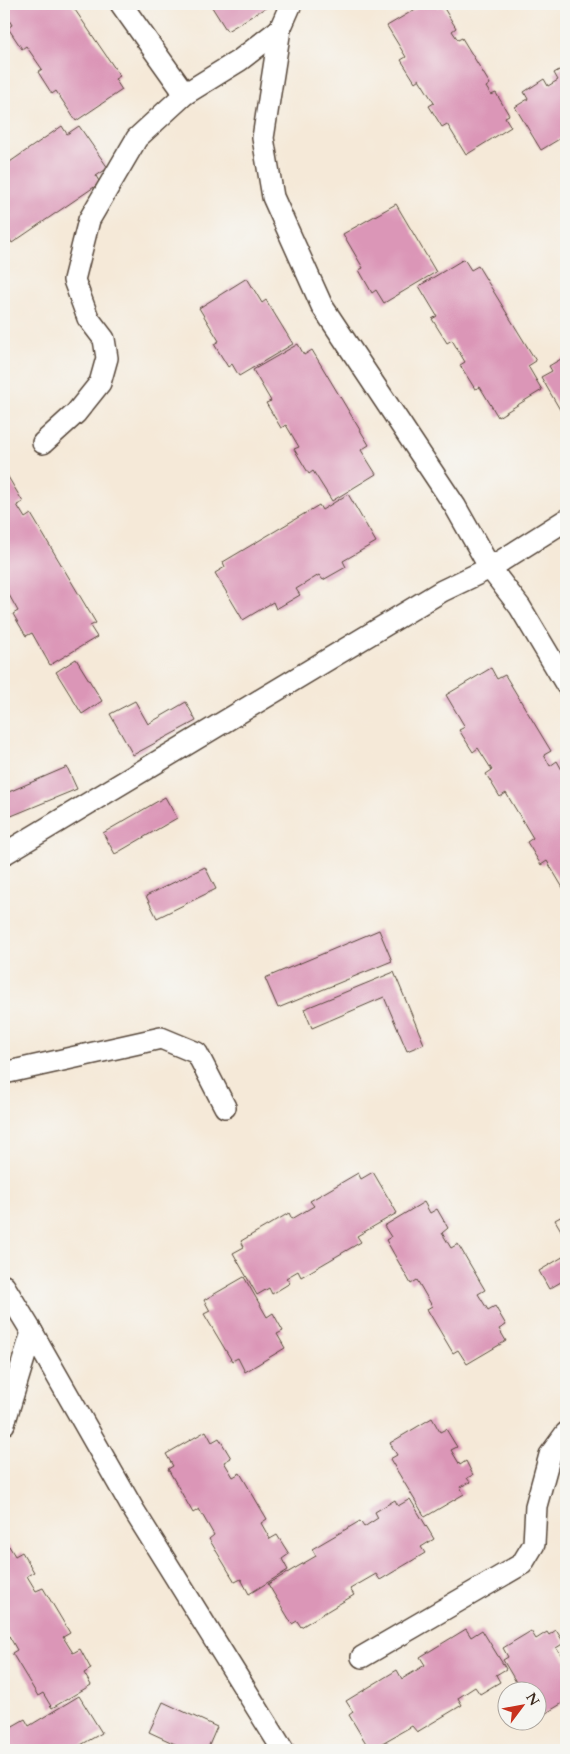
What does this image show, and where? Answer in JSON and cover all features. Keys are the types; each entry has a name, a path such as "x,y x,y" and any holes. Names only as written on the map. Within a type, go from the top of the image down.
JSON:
{"street":[{"path":"121,4 184,94"},
{"path":"292,4 280,29 263,138 273,197 322,306 455,506 490,568 520,607 566,684"},
{"path":"43,443 76,412 100,383 107,358 104,338 88,318 74,280 89,220 138,138 184,94 240,60 280,29"},
{"path":"4,854 442,591 490,568 566,520"},
{"path":"4,1073 162,1038 197,1053 225,1107"},
{"path":"4,1286 133,1510 283,1750"},
{"path":"4,1424 32,1332"},
{"path":"362,1657 522,1564 534,1544 536,1506 550,1455 566,1433"}],"building":[{"path":"4,4 71,4 120,76 115,79 122,90 76,121 56,91 52,94 38,72 42,69 26,46 22,49 8,28 12,25 4,12"},
{"path":"210,4 272,4 227,31"},
{"path":"424,4 436,4 438,8 442,5 456,28 452,31 458,40 462,38 490,84 486,87 491,95 496,93 509,115 505,117 511,127 466,155 447,124 442,127 429,106 434,103 419,79 415,82 401,60 406,57 387,26"},
{"path":"566,66 566,135 541,150 515,107 528,99 524,92 544,79 548,86 558,80 554,73"},
{"path":"62,126 67,134 79,126 108,168 96,176 100,183 12,243 8,236 4,239 4,166"},
{"path":"396,204 436,272 384,303 376,290 372,293 359,270 363,268 343,234"},
{"path":"464,259 471,270 478,266 536,361 528,366 542,390 498,417 480,387 475,389 460,365 465,362 452,340 447,343 432,319 437,316 419,286"},
{"path":"247,278 262,303 266,300 293,344 239,376 232,364 228,367 214,344 219,341 199,308"},
{"path":"298,344 304,355 312,350 369,445 361,450 376,474 332,501 313,471 309,474 294,449 299,447 286,425 281,428 266,403 271,401 253,370"},
{"path":"566,356 566,420 541,377 552,371 549,366"},
{"path":"4,470 23,502 17,505 25,518 31,514 96,623 90,626 97,637 50,665 32,633 26,636 13,614 18,611 4,586"},
{"path":"348,494 376,542 343,561 346,567 323,580 319,575 296,589 300,595 276,609 273,602 243,620 215,573 225,567 223,562 319,505 322,510"},
{"path":"76,659 102,701 82,714 56,672"},
{"path":"491,668 497,679 505,675 551,751 544,755 550,766 557,761 566,777 566,785 563,787 566,792 566,893 547,861 541,865 527,842 533,838 506,793 500,797 486,774 492,770 478,748 473,752 459,730 465,727 446,695"},
{"path":"135,701 148,724 186,702 196,721 133,755 110,714"},
{"path":"67,767 77,789 4,819 4,794"},
{"path":"165,797 177,818 115,854 103,833"},
{"path":"205,867 216,889 157,918 146,896"},
{"path":"379,930 392,961 278,1008 265,978"},
{"path":"394,972 424,1044 407,1051 384,997 312,1028 304,1009"},
{"path":"373,1172 397,1213 357,1236 361,1242 301,1277 298,1271 286,1278 290,1283 272,1294 269,1288 257,1295 233,1253 244,1247 241,1241 289,1213 292,1219 314,1206 310,1201 358,1173 361,1179"},
{"path":"424,1202 430,1213 437,1209 448,1228 442,1233 451,1248 458,1244 485,1290 478,1294 488,1310 495,1306 506,1325 499,1329 506,1341 467,1364 458,1350 453,1353 427,1309 432,1306 417,1280 411,1284 386,1240 391,1237 384,1226"},
{"path":"566,1214 566,1239 555,1220"},
{"path":"566,1255 566,1279 549,1289 539,1271"},
{"path":"244,1277 267,1317 273,1313 283,1331 277,1334 285,1348 245,1372 238,1358 232,1361 204,1314 210,1311 204,1300"},
{"path":"432,1418 440,1432 446,1429 457,1447 451,1450 460,1465 466,1461 473,1475 467,1478 470,1482 460,1487 464,1494 425,1517 390,1459 397,1455 390,1443"},
{"path":"206,1431 212,1442 219,1438 231,1458 224,1462 233,1477 240,1473 267,1519 261,1523 270,1539 277,1535 289,1554 282,1559 288,1570 249,1594 241,1579 235,1582 209,1539 214,1535 199,1509 193,1513 168,1469 173,1466 166,1454"},
{"path":"410,1499 434,1539 421,1547 425,1553 380,1580 376,1574 350,1589 354,1595 301,1627 297,1621 292,1624 268,1584 316,1556 312,1549 360,1521 364,1527 378,1518 375,1512 395,1500 398,1506"},
{"path":"9,1546 15,1556 22,1552 34,1572 27,1576 36,1591 43,1588 70,1633 63,1637 73,1653 80,1649 91,1669 84,1673 91,1685 52,1708 43,1693 38,1696 12,1653 17,1650 4,1627 4,1549"},
{"path":"466,1629 471,1637 482,1630 506,1669 496,1675 500,1682 480,1694 475,1687 458,1698 462,1705 417,1732 412,1726 370,1750 349,1715 353,1712 346,1701 397,1670 402,1679 425,1665 420,1657"},
{"path":"556,1630 564,1643 556,1648 566,1661 566,1701 548,1712 548,1682 516,1682 503,1660 508,1657 503,1648 531,1631 536,1639 547,1632 549,1635"},
{"path":"79,1696 102,1733 79,1746 81,1750 4,1750 4,1731 25,1719 29,1726"},
{"path":"163,1702 217,1727 207,1750 188,1750 149,1732"},
{"path":"387,1742 391,1750 374,1750"}]}
